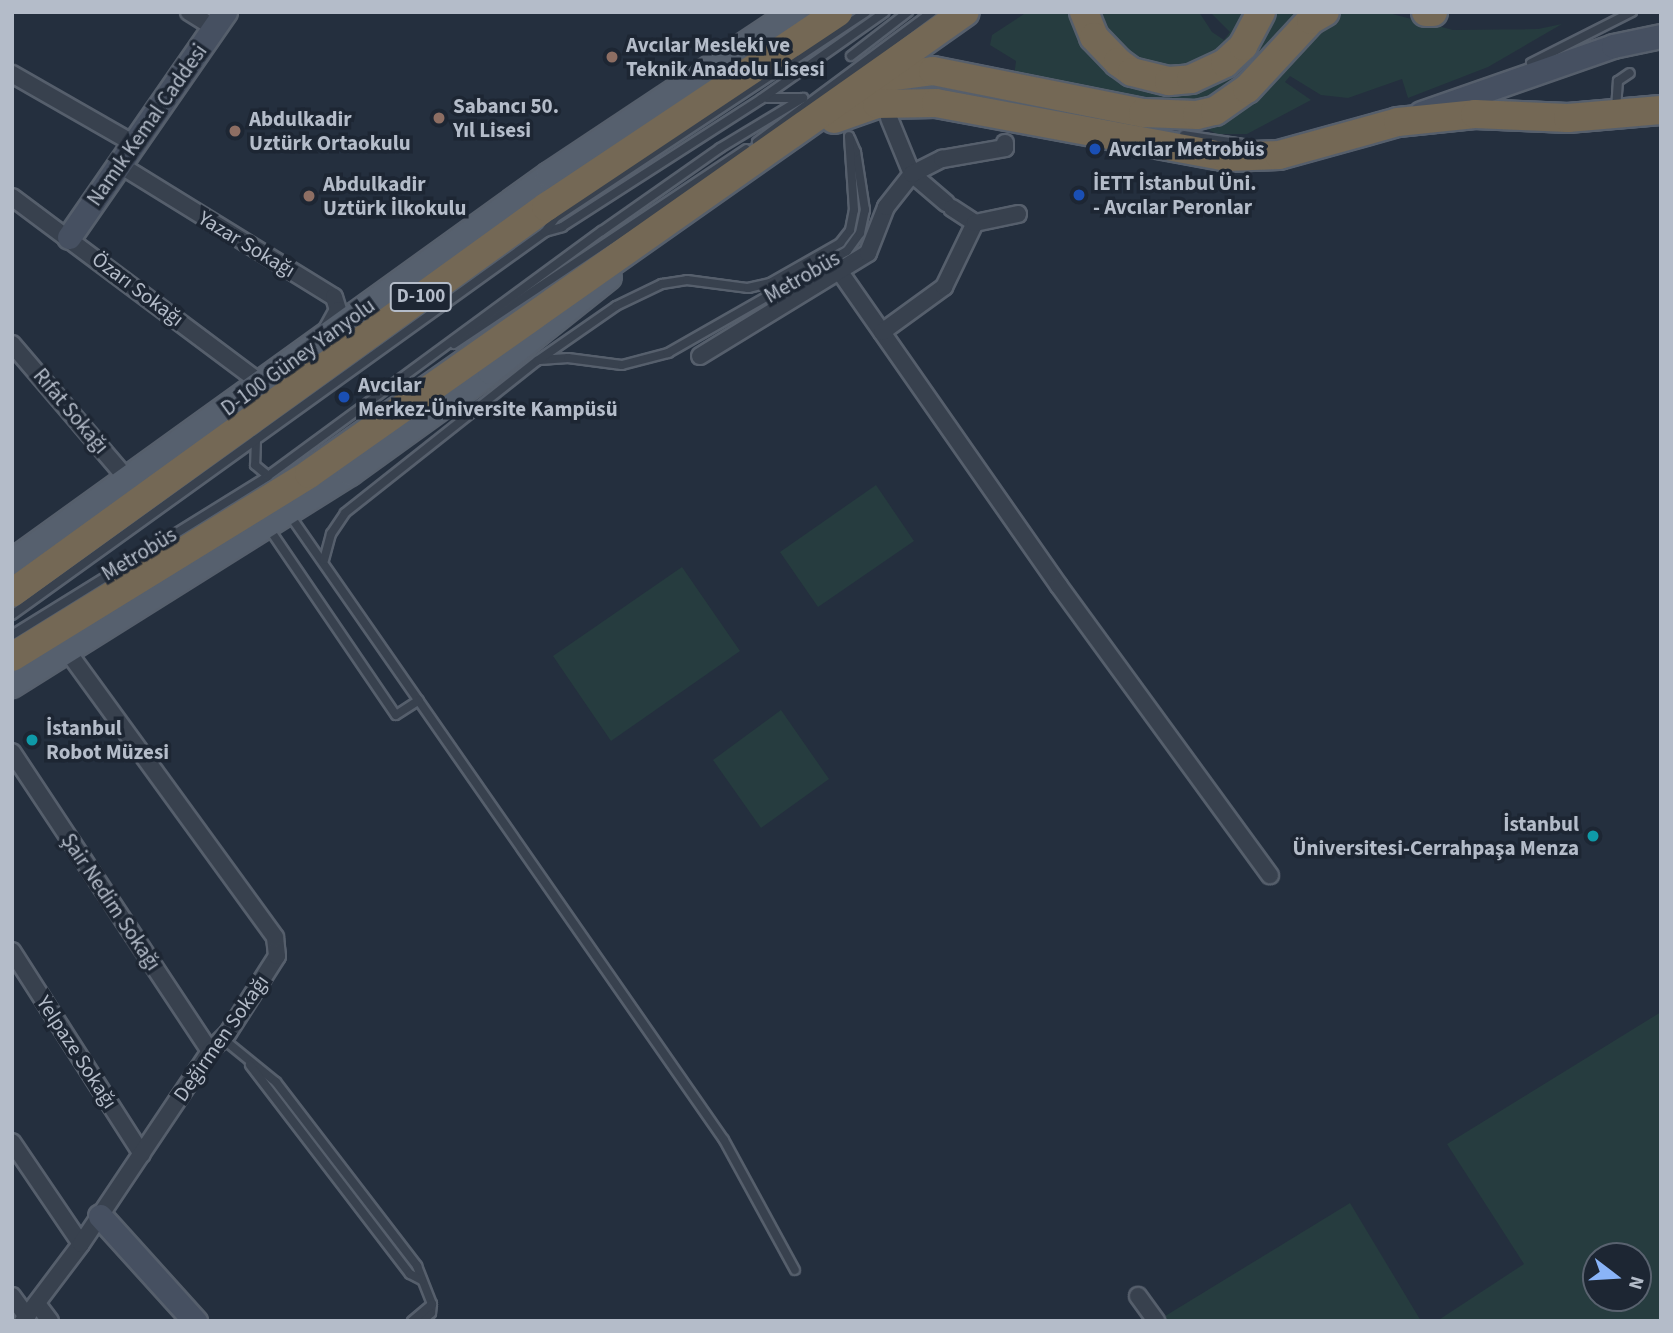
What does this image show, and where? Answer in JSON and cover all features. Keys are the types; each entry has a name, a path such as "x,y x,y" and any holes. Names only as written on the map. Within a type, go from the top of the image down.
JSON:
{"highway":[{"path":"12,657 309,474 783,144 965,12"},
{"path":"1084,12 1094,37 1118,62 1132,72 1169,81 1191,79 1225,63 1243,46 1261,12"},
{"path":"870,80 933,71 1143,113 1197,115 1214,111 1247,89 1311,20 1325,12"},
{"path":"1426,12 1433,12"},
{"name":"D-100","path":"12,593 546,207 847,22"},
{"path":"783,144 857,108 915,101 1147,137 1227,158 1258,157 1402,112 1617,115 1661,110"}],"main road":[{"name":"D-100 Güney Yanyolu","path":"12,562 570,160 794,12"},
{"path":"12,685 278,520 490,372 625,264 657,230"}],"street":[{"path":"188,12 220,20"},
{"name":"Namık Kemal Caddesi","path":"69,237 220,20"},
{"path":"1402,112 1613,47 1661,36"},
{"path":"12,74 134,144"},
{"path":"889,118 912,174 949,205 975,223 1018,214"},
{"path":"700,356 868,253 886,207 912,174 942,159 1005,148 1005,142"},
{"name":"Yazar Sokağı","path":"120,165 334,297 338,310 321,340"},
{"name":"Özarı Sokağı","path":"12,197 69,237 262,384"},
{"path":"882,332 944,287 975,223"},
{"path":"841,272 1270,875"},
{"name":"Rıfat Sokağı","path":"16,355 128,480"},
{"name":"Değirmen Sokağı","path":"29,1314 81,1244 277,956 275,937 67,651"},
{"name":"Şair Nedim Sokağı","path":"12,752 210,1051"},
{"name":"Yelpaze Sokağı","path":"12,951 142,1154"},
{"path":"12,1142 81,1244"},
{"path":"100,1216 195,1321"},
{"path":"12,1296 29,1314 50,1321"},
{"path":"1138,1296 1156,1321"}],"lane":[{"name":"Metrobüs","path":"12,615 545,232 555,218 866,12"},
{"name":"Metrobüs","path":"545,232 562,227 761,99 847,22 885,12"},
{"path":"847,22 850,56 908,12"},
{"name":"Metrobüs","path":"397,381 752,146 932,12"},
{"path":"1287,141 1402,112 1542,59 1632,12"},
{"path":"1617,115 1615,91 1618,81 1630,73"},
{"name":"Metrobüs","path":"12,635 268,476 709,156 803,98 778,94 761,99"},
{"path":"1176,134 1246,144 1275,143"},
{"name":"Metrobüs","path":"324,560 331,534 345,513 537,361 617,306 662,284 687,280 748,288 769,283 840,243 850,230 854,210 849,136 856,152 865,210 860,233 848,251 667,353 622,365 568,358 537,361"},
{"path":"256,440 255,465 268,476"},
{"path":"278,520 324,560 724,1140 795,1270"},
{"path":"278,520 396,715 419,700"},
{"path":"223,1039 284,1092 368,1198 422,1280 432,1309"},
{"path":"242,1054 410,1274 422,1280"},
{"path":"412,1321 432,1309"},
{"path":"422,1321 432,1309"}],"green space":[{"path":"1027,12 1071,12 1075,33 1086,47 1192,88 1270,12 1306,12 1213,102 1169,108 1014,76 1016,61 990,45 992,35"},
{"path":"1094,12 1199,12 1212,32 1224,40 1230,32 1210,12 1249,12 1227,48 1190,68 1166,70 1142,64 1107,34"},
{"path":"1385,12 1453,30 1538,29 1562,24 1488,67 1408,98 1402,79 1348,98 1321,95 1290,76 1285,82 1311,100 1247,134 1217,134 1199,125 1317,25 1343,13"},
{"path":"876,485 914,541 818,607 780,552"},
{"path":"682,567 740,651 611,741 553,656"},
{"path":"781,710 829,779 761,828 713,760"},
{"path":"1661,1012 1661,1321 1437,1321 1524,1264 1447,1144"},
{"path":"1350,1203 1421,1321 1157,1321"}],"place":[{"name":"Avcılar Mesleki ve Teknik Anadolu Lisesi","path":"612,57"},
{"name":"Sabancı 50. Yıl Lisesi","path":"439,118"},
{"name":"Abdulkadir Uztürk Ortaokulu","path":"235,131"},
{"name":"Avcılar Metrobüs","path":"1095,149"},
{"name":"İETT İstanbul Üni. - Avcılar Peronlar","path":"1079,195"},
{"name":"Abdulkadir Uztürk İlkokulu","path":"309,196"},
{"name":"Avcılar Merkez-Üniversite Kampüsü","path":"344,397"},
{"name":"İstanbul Robot Müzesi","path":"32,740"},
{"name":"İstanbul Üniversitesi-Cerrahpaşa Menza","path":"1593,836"}]}
